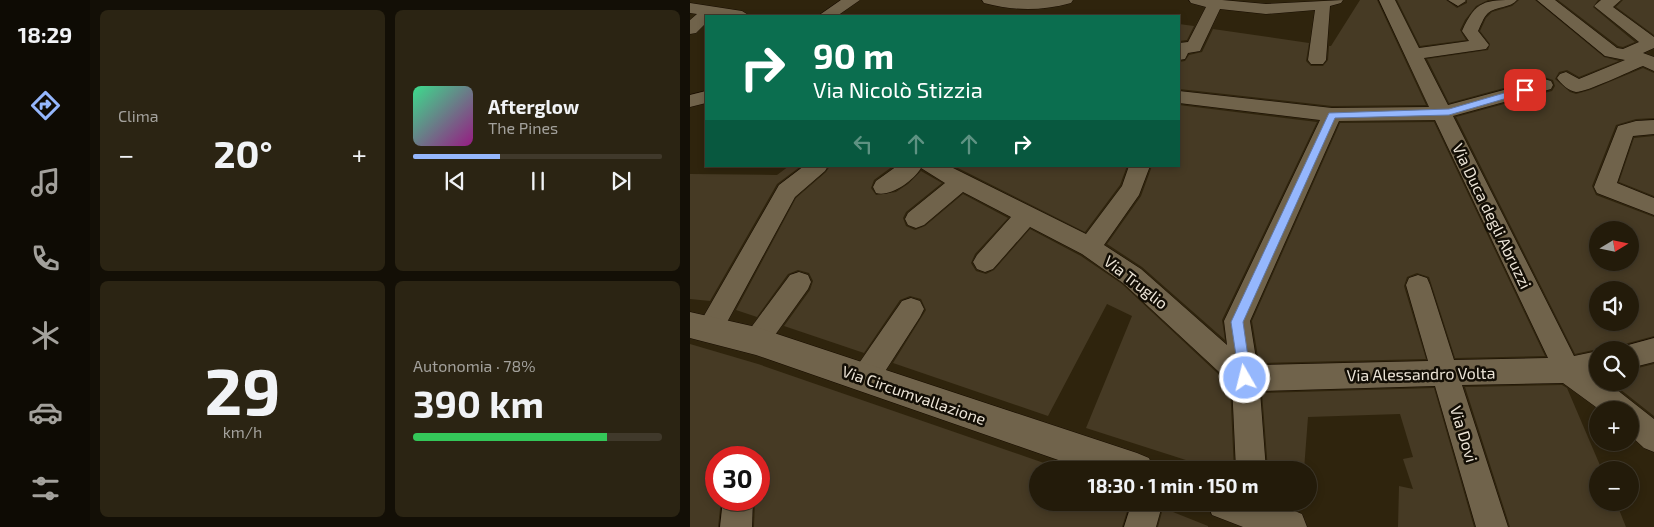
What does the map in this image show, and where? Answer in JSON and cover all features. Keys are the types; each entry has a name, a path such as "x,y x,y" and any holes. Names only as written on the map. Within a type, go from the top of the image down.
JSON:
{"street":[{"path":"828,15 852,0"},
{"path":"990,0 1013,6 1042,6 1065,0"},
{"path":"1197,0 1215,4 1242,3 1277,8 1305,8 1328,2"},
{"name":"Via Duca degli Abruzzi","path":"1388,0 1567,370 1610,401"},
{"path":"1414,54 1480,45 1470,31 1479,11 1492,4 1509,0"},
{"path":"1545,0 1611,52 1650,62"},
{"path":"1317,60 1323,11 1328,2"},
{"path":"1602,2 1652,43 1624,55"},
{"path":"1180,52 1181,48 1194,47 1215,4"},
{"path":"690,8 737,15"},
{"path":"705,15 711,10"},
{"path":"690,29 705,15"},
{"path":"1566,78 1577,86 1650,62"},
{"path":"1180,97 1332,115 1442,113 1544,85"},
{"path":"690,101 705,97"},
{"path":"1250,461 1245,378 1237,322 1332,115"},
{"path":"1654,127 1625,131 1605,187 1654,207"},
{"path":"700,327 787,191 817,167"},
{"path":"884,187 911,167"},
{"name":"Via Truglio","path":"932,167 1090,247 1132,276 1245,378"},
{"path":"1090,247 1132,189 1140,167"},
{"path":"916,219 961,182"},
{"path":"986,262 1027,215"},
{"path":"756,341 799,282"},
{"name":"Via Dovi","path":"1418,284 1492,527"},
{"path":"865,378 911,309"},
{"name":"Via Circumvallazione","path":"700,327 756,341 1110,461"},
{"path":"1639,354 1654,350"},
{"name":"Via Alessandro Volta","path":"1245,378 1567,370 1589,365"},
{"path":"1639,424 1654,438"},
{"path":"736,527 737,511"},
{"path":"1140,527 1145,511"},
{"path":"1255,511 1289,527"}],"building":[{"path":"1360,0 1377,0 1426,105 1332,106 1180,89 1180,62 1185,61 1189,55 1202,52 1213,29 1309,43 1306,61 1311,66 1323,66 1328,60 1329,46 1331,46"},
{"path":"1397,0 1446,0 1457,8 1467,3 1467,0 1488,0 1476,6 1465,20 1460,30 1466,40 1420,46"},
{"path":"1519,0 1535,0 1604,57 1619,61 1579,77 1567,70 1559,72 1555,79 1570,92 1576,94 1590,90 1643,68 1654,73 1654,118 1636,119 1616,125 1592,186 1596,195 1654,217 1654,336 1636,341 1589,341 1589,351 1575,354 1456,117 1552,91 1555,86 1553,80 1544,77 1449,103 1427,59 1488,50 1490,44 1480,31 1486,18 1492,12 1512,6"},
{"path":"1558,0 1598,0 1593,7 1635,42 1623,47 1618,46"},
{"path":"1623,0 1654,0 1654,35 1616,7"},
{"path":"1180,24 1194,26 1187,40 1180,41"},
{"path":"1180,105 1317,122 1222,320 1225,340 1142,267 1107,244 1141,196 1152,167 1180,167"},
{"path":"1434,122 1545,356 1455,358 1429,277 1417,273 1407,277 1404,286 1426,359 1259,363 1252,321 1340,123"},
{"path":"1654,136 1654,196 1619,182 1634,138"},
{"path":"788,167 800,167 777,184 710,301 690,299 690,174 777,175"},
{"path":"829,167 892,167 874,180 871,188 876,195 896,192 908,184 921,171 942,183 906,212 903,218 906,226 915,230 925,226 963,194 1008,218 975,254 971,263 976,271 986,274 994,270 1030,229 1081,256 1122,284 1230,385 1234,461 1189,461 1086,428 1132,316 1107,304 1048,416 893,363 926,310 921,299 910,296 900,300 864,353 784,326 810,290 813,281 809,273 798,270 788,274 757,317 736,310 796,198"},
{"path":"956,167 1127,167 1120,185 1085,232"},
{"path":"690,344 758,364 1038,461 1029,461 1029,511 1127,511 1122,527 754,527 755,511 770,511 770,446 705,446 705,511 720,511 718,527 690,527"},
{"path":"1654,364 1654,416 1639,404 1639,401 1635,401 1622,391 1639,391 1639,368"},
{"path":"1562,385 1567,388 1589,440 1589,451 1594,451 1598,461 1589,461 1589,511 1620,511 1626,527 1510,527 1465,387"},
{"path":"1434,388 1474,527 1398,527 1399,486 1413,489 1403,459 1413,457 1400,414 1308,417 1305,461 1267,461 1262,393"},
{"path":"1162,511 1170,511 1208,526 1208,527 1158,527"}],"route":[{"path":"1245,378 1237,322 1332,115 1449,112 1525,90"}]}
